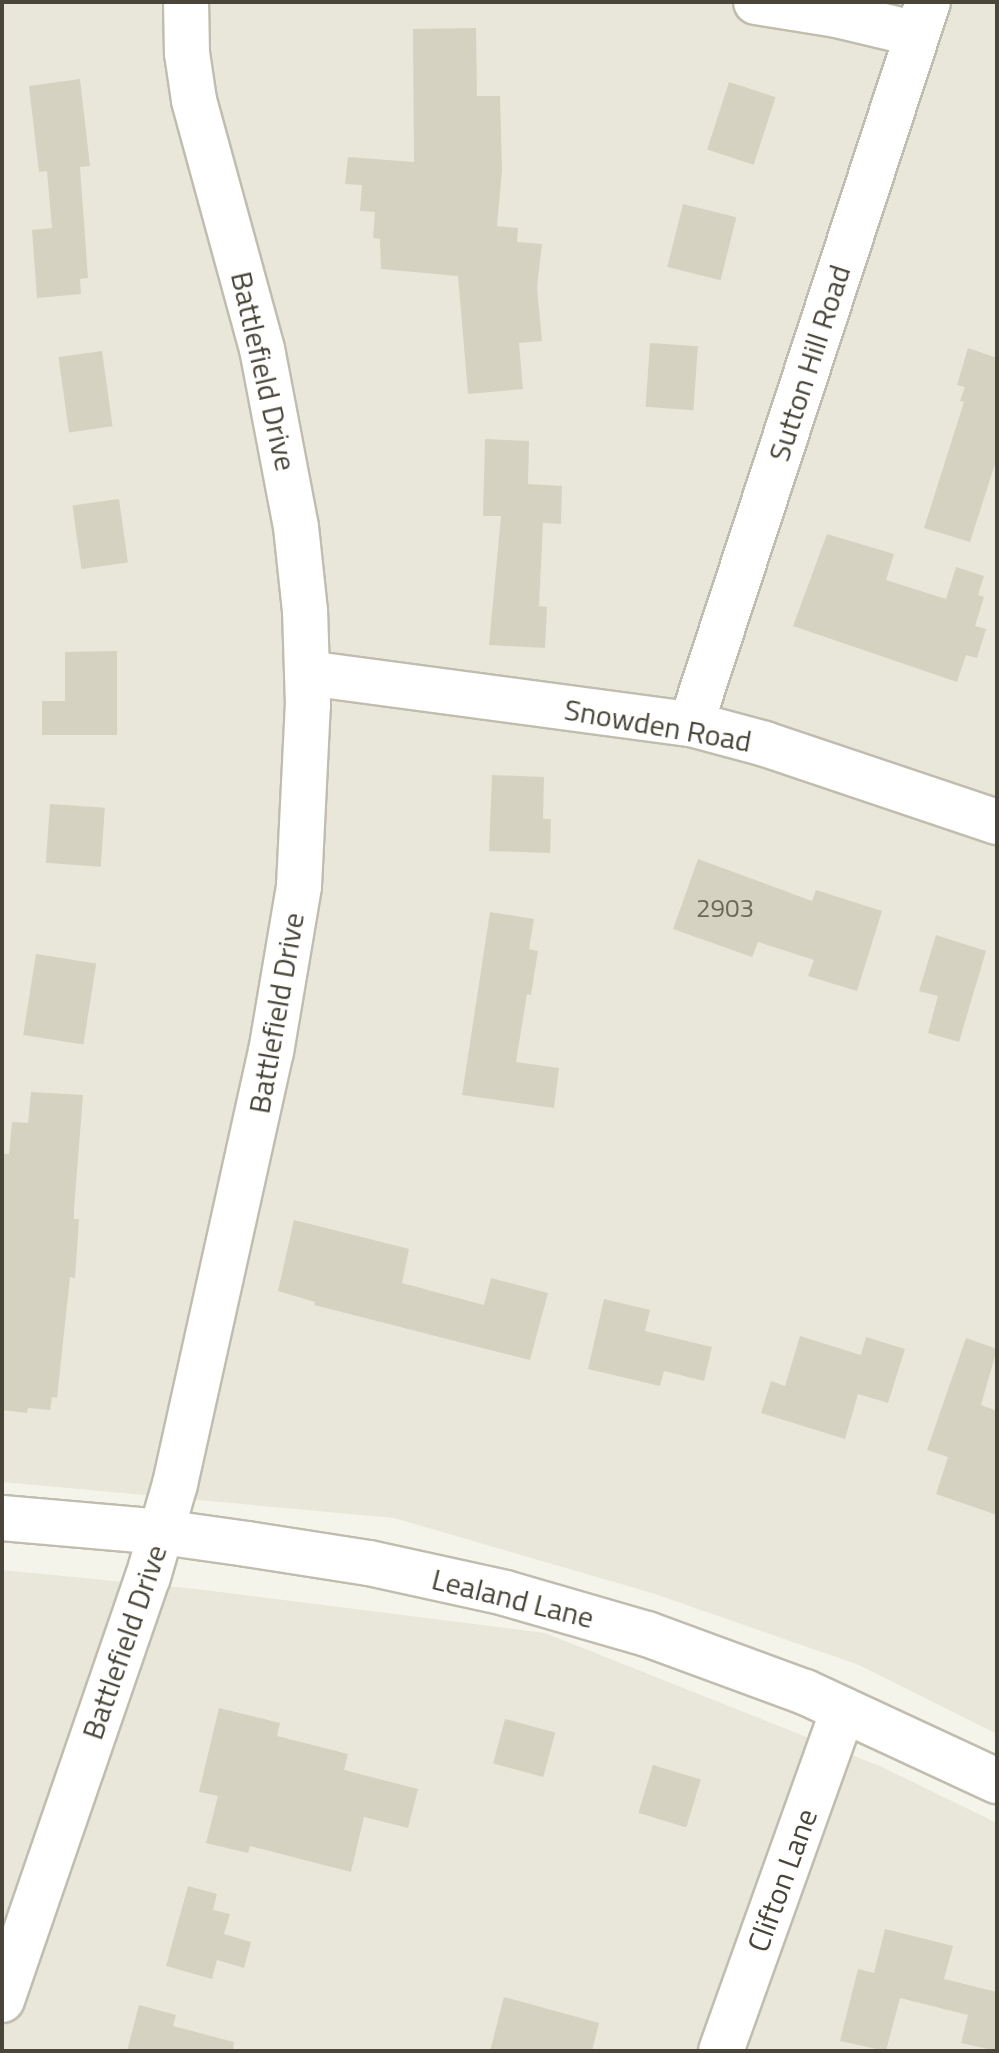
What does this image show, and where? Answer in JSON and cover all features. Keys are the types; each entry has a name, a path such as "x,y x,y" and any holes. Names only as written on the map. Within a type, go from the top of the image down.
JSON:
{"street":[{"name":"Battlefield Drive","path":"2,2000 162,1532 194,1410 288,963 304,817 307,673 301,568 288,478 255,320 194,100 187,53 186,2"},
{"path":"756,2 837,15 923,18"},
{"name":"Sutton Hill Road","path":"691,724 923,18"},
{"name":"Snowden Road","path":"307,673 691,724 765,744 997,822"},
{"name":"Lealand Lane","path":"2,1518 162,1532 369,1563 505,1593 647,1634 843,1710 997,1781"},
{"name":"Clifton Lane","path":"721,2051 843,1710"}],"shaded area":[{"path":"2,2 997,2 997,1734 859,1665 652,1593 394,1518 2,1482"},
{"path":"2,1570 196,1589 545,1633 882,1767 997,1823 997,2051 2,2051"}],"building":[{"path":"476,28 477,96 500,96 502,170 497,226 518,228 517,242 542,244 537,287 542,341 519,343 523,389 468,394 458,276 381,269 380,239 373,238 375,212 360,211 362,185 345,184 348,157 414,162 413,29"},
{"path":"80,79 90,166 80,167 88,278 80,279 81,294 37,298 32,230 52,228 47,171 39,172 29,86"},
{"path":"729,82 776,97 754,165 707,150"},
{"path":"683,204 736,217 721,280 667,267"},
{"path":"650,343 698,346 693,410 646,407"},
{"path":"968,348 997,358 997,458 970,542 924,528 964,402 960,401 965,387 957,385"},
{"path":"102,351 113,426 69,432 58,357"},
{"path":"485,439 529,441 528,484 562,486 561,524 543,523 539,606 547,607 545,648 489,645 501,516 483,516"},
{"path":"119,499 128,562 81,569 72,506"},
{"path":"827,534 894,554 886,580 946,599 956,567 984,576 978,595 984,597 975,626 986,629 977,658 966,655 957,682 793,626"},
{"path":"117,651 117,735 42,735 42,701 65,701 65,652"},
{"path":"492,775 544,777 543,819 551,819 550,853 489,851"},
{"path":"50,804 105,808 101,867 46,863"},
{"path":"698,859 812,901 816,890 882,911 857,991 808,976 814,960 758,942 752,957 673,929"},
{"path":"490,912 534,919 529,949 538,951 531,995 527,994 516,1062 559,1068 554,1108 462,1095"},
{"path":"936,935 986,951 959,1042 928,1033 938,996 919,991"},
{"path":"36,954 96,964 83,1045 23,1035"},
{"path":"31,1092 83,1095 74,1209 74,1219 79,1219 75,1278 70,1277 57,1398 52,1397 50,1410 28,1408 27,1413 2,1410 2,1154 9,1154 12,1122 28,1123"},
{"path":"294,1220 409,1249 402,1283 484,1305 491,1278 548,1293 530,1360 314,1305 315,1302 278,1291"},
{"path":"604,1299 650,1310 645,1331 712,1347 704,1381 664,1371 660,1386 588,1369"},
{"path":"800,1336 861,1355 866,1337 905,1349 888,1403 858,1394 845,1439 761,1413 771,1381 785,1386"},
{"path":"966,1338 997,1349 981,1405 997,1411 997,1515 936,1494 948,1457 927,1450"},
{"path":"219,1708 280,1723 277,1736 348,1754 344,1770 418,1789 408,1828 364,1817 351,1872 250,1846 248,1853 206,1843 218,1796 199,1792"},
{"path":"505,1719 555,1732 543,1777 493,1763"},
{"path":"653,1765 701,1780 686,1827 638,1813"},
{"path":"188,1886 217,1894 213,1910 230,1914 224,1934 251,1942 244,1968 217,1960 212,1979 166,1966"},
{"path":"885,1929 953,1946 944,1979 997,1992 997,2051 961,2043 968,2015 900,1998 886,2051 840,2041 858,1969 874,1973"},
{"path":"504,1997 599,2023 592,2051 490,2051"},
{"path":"139,2005 176,2015 173,2026 234,2042 233,2051 127,2051"}]}
